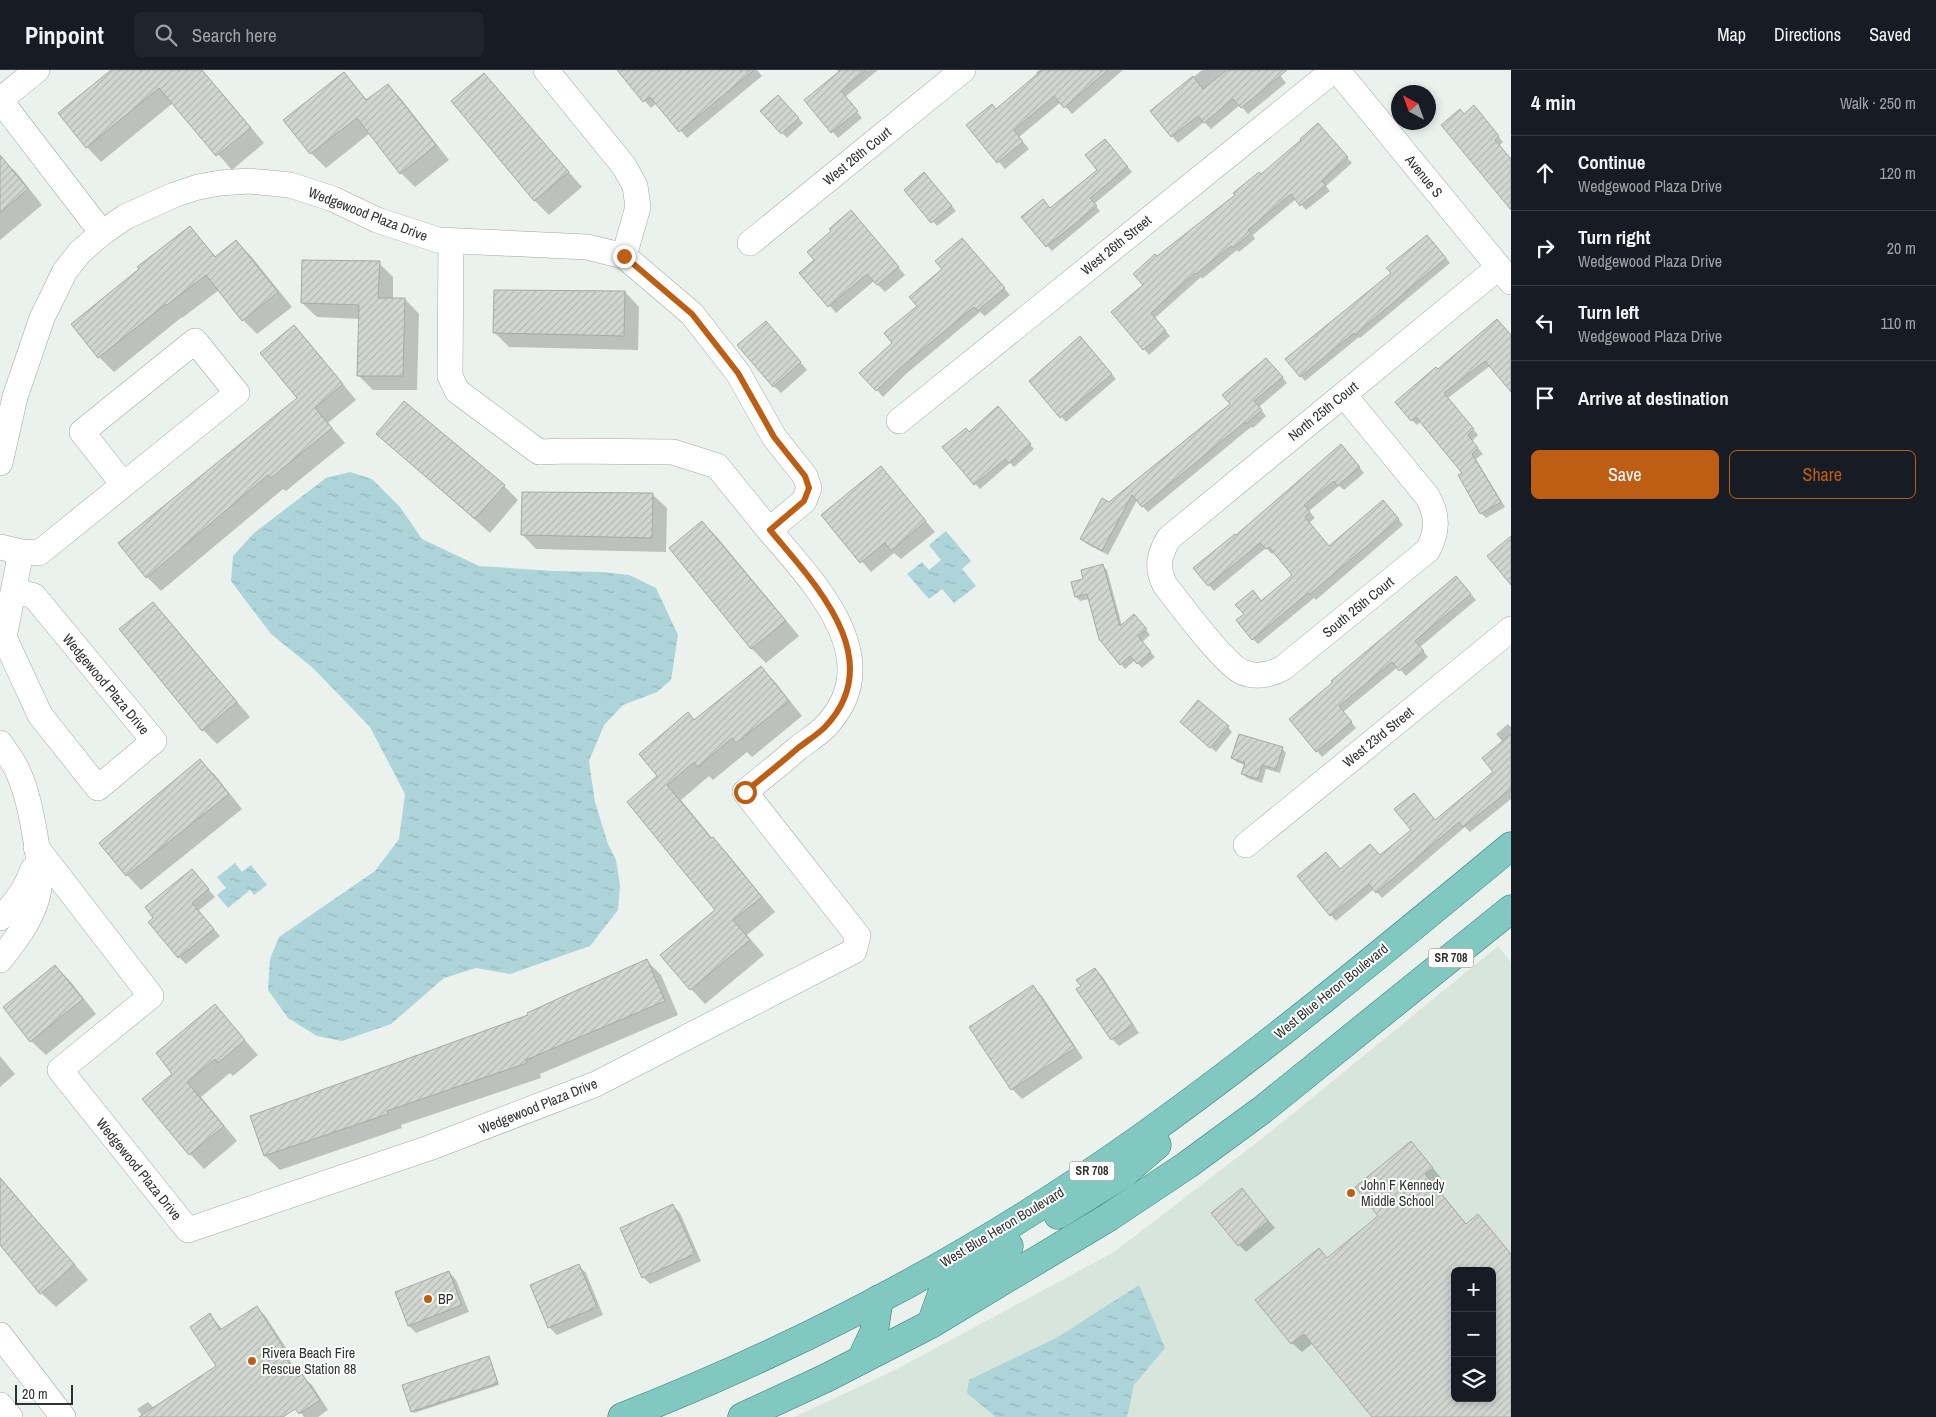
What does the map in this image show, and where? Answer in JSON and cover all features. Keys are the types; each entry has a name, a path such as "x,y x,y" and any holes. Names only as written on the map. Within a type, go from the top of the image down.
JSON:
{"main road":[{"name":"West Blue Heron Boulevard","path":"622,1417 677,1396 773,1352 879,1299 971,1247 1061,1192 1212,1086 1511,846"},
{"name":"SR 708","path":"742,1417 931,1324 1101,1222 1187,1165 1262,1110 1511,909"},
{"path":"931,1324 942,1293 953,1281 1122,1175 1160,1142 1162,1122"},
{"path":"861,1360 874,1332 879,1299"}],"street":[{"path":"37,70 0,100 102,233"},
{"path":"546,70 624,166 635,186 638,207 624,256"},
{"name":"West 26th Court","path":"750,243 963,70"},
{"name":"Avenue S","path":"1335,70 1505,274"},
{"name":"West 26th Street","path":"899,421 1335,70"},
{"name":"Wedgewood Plaza Drive","path":"0,463 15,397 42,318 66,271 80,252 125,217 174,195 198,187 249,181 290,186 334,199 396,228 425,238 452,242 587,248 624,256 692,314 738,373 774,437 805,476 809,488 804,501 770,530"},
{"name":"Wedgewood Plaza Drive","path":"36,847 151,996 60,1070 188,1230 429,1148 596,1084 854,951 858,936 745,792 825,726 844,700 850,676 847,646 838,619 824,596 717,466 673,452 539,452 457,391 450,376 452,242"},
{"name":"North 25th Court","path":"1158,564 1163,547 1174,532 1344,395 1505,274"},
{"name":"Wedgewood Plaza Drive","path":"14,590 34,596 154,741 98,788 40,715 4,637 14,590 11,550 39,553 237,393 195,341 82,432 123,484"},
{"name":"South 25th Court","path":"1158,564 1165,585 1228,662 1244,673 1264,675 1283,668 1428,550 1437,524 1434,508 1427,496 1344,395"},
{"name":"West 23rd Street","path":"1246,845 1511,629"},
{"name":"Wedgewood Plaza Drive","path":"0,743 18,771 26,792 39,866 38,897 23,930 0,960"},
{"path":"0,918 18,900 26,887 32,870 36,847"},
{"path":"0,1335 63,1417"},
{"path":"0,1405 10,1417"}],"shaded area":[{"name":"John F Kennedy Middle School","path":"1498,946 1511,962 1511,1417 794,1417 893,1371 1114,1252 1269,1133"}],"water":[{"path":"350,472 372,479 400,507 422,539 479,566 629,575 656,588 678,635 671,680 657,692 623,705 604,725 589,761 595,802 608,844 616,860 620,886 618,910 590,946 510,974 476,968 444,978 391,1024 342,1041 317,1036 288,1018 268,990 270,959 279,937 375,871 399,839 405,794 370,727 313,668 271,634 231,581 233,556 254,533 326,478"},
{"path":"946,531 971,561 962,569 976,586 954,603 942,589 929,599 907,574 922,562 929,570 941,560 929,545"},
{"path":"235,863 242,872 251,865 267,885 254,895 250,890 228,908 217,895 226,888 217,877"},
{"path":"1139,1285 1165,1348 1134,1385 1127,1417 996,1417 967,1393 969,1380 1058,1337"}],"building":[{"path":"111,70 202,70 251,128 216,156 159,88 86,148 58,113"},
{"path":"617,70 754,70 679,132 650,97 643,102"},
{"path":"841,70 866,70 841,91 858,111 831,133 804,100"},
{"path":"1042,70 1108,70 1064,108 1054,96 1014,130 1023,142 997,163 966,125 992,104 996,109"},
{"path":"1227,70 1287,70 1241,108 1233,99 1204,123 1198,116 1171,137 1150,111 1193,76 1203,89"},
{"path":"344,72 366,100 388,84 436,145 400,174 357,118 310,154 283,120"},
{"path":"484,73 569,172 534,201 451,101"},
{"path":"778,95 799,118 781,134 760,111"},
{"path":"1474,105 1499,136 1495,140 1511,159 1511,210 1441,125 1460,109 1464,114"},
{"path":"1318,123 1348,157 1322,181 1326,185 1300,206 1291,194 1248,230 1251,233 1233,248 1231,246 1195,273 1151,313 1166,331 1143,350 1111,312 1143,285 1133,274 1155,254 1157,256 1235,195 1233,193 1259,172 1261,174"},
{"path":"1105,139 1128,167 1090,198 1097,206 1046,247 1021,217 1043,199 1050,208 1097,170 1085,155"},
{"path":"0,155 28,189 0,213"},
{"path":"924,172 952,206 931,223 904,190"},
{"path":"851,210 899,267 877,285 867,274 828,307 799,273 814,260 807,252"},
{"path":"190,226 215,257 236,240 278,292 242,321 206,275 98,358 71,324 139,269 137,267"},
{"path":"1427,235 1446,258 1355,335 1354,333 1300,377 1285,359 1391,273 1386,268"},
{"path":"962,238 1005,288 977,311 974,307 900,368 876,391 859,373 892,343 884,333 917,306 909,297 942,269 935,261"},
{"path":"302,260 380,261 378,298 405,298 403,376 357,376 359,305 301,303"},
{"path":"494,290 625,291 624,336 493,333"},
{"path":"1497,319 1511,335 1511,392 1485,361 1444,393 1474,429 1468,435 1478,448 1472,454 1501,502 1480,514 1458,475 1462,473 1416,417 1411,421 1395,402 1436,367 1438,369"},
{"path":"766,321 801,362 773,387 737,345"},
{"path":"294,325 343,384 315,408 332,428 271,478 268,475 146,578 118,543 297,398 260,353"},
{"path":"1080,336 1112,374 1060,418 1029,381"},
{"path":"1266,358 1283,377 1254,401 1262,410 1142,507 1132,495 1102,551 1080,539 1102,498 1109,502 1230,404 1222,395"},
{"path":"404,401 505,485 475,519 376,434"},
{"path":"998,406 1031,444 1009,463 1005,459 974,485 942,447 966,428 969,432"},
{"path":"1341,444 1360,467 1337,486 1334,481 1304,505 1310,512 1305,517 1329,546 1383,500 1399,519 1252,640 1236,620 1244,614 1235,605 1253,590 1261,601 1292,575 1269,547 1266,549 1260,543 1208,586 1193,568 1236,535"},
{"path":"881,466 926,521 891,551 885,543 860,563 821,515"},
{"path":"522,492 653,493 652,538 521,535"},
{"path":"702,521 786,621 751,649 669,548"},
{"path":"1511,536 1511,585 1487,556"},
{"path":"1103,564 1120,626 1134,614 1147,629 1138,636 1151,652 1137,664 1130,656 1120,665 1099,639 1087,594 1075,597 1071,582 1083,579 1081,570"},
{"path":"1456,576 1471,594 1415,641 1424,651 1399,671 1392,662 1339,706 1352,722 1316,752 1289,719 1333,682 1331,681"},
{"path":"153,602 237,702 202,731 119,629"},
{"path":"761,666 789,701 736,743 732,738 698,767 694,762 667,785 762,897 733,920 750,940 690,990 660,955 715,910 627,802 657,776 639,754 688,712 694,720"},
{"path":"1198,700 1229,726 1210,748 1180,722"},
{"path":"1239,734 1283,747 1276,769 1262,765 1258,779 1241,774 1245,763 1231,758"},
{"path":"1511,734 1511,789 1463,827 1459,822 1376,893 1369,884 1330,916 1297,876 1326,852 1340,869 1370,844 1380,855 1411,830 1394,809 1414,793 1435,820 1493,772 1482,758"},
{"path":"200,759 229,794 126,876 99,843"},
{"path":"192,869 209,889 192,903 214,929 178,958 148,922 153,918 145,907"},
{"path":"647,959 665,1001 526,1060 527,1063 387,1111 388,1114 264,1156 250,1116 528,1015 527,1013"},
{"path":"55,965 83,999 30,1042 3,1007"},
{"path":"1095,968 1133,1025 1111,1040 1076,989 1081,986 1076,980"},
{"path":"1033,985 1075,1048 1011,1090 969,1027"},
{"path":"215,1004 245,1040 218,1063 215,1059 187,1082 224,1126 189,1155 142,1099 172,1074 156,1053"},
{"path":"1411,1141 1433,1168 1425,1174 1466,1224 1478,1214 1511,1254 1511,1417 1372,1417 1304,1334 1291,1344 1255,1300 1319,1248 1327,1258 1378,1216 1355,1187"},
{"path":"0,1178 75,1265 40,1294 0,1245"},
{"path":"1242,1188 1268,1221 1238,1246 1211,1213"},
{"path":"673,1204 695,1254 642,1278 620,1228"},
{"path":"579,1264 597,1307 548,1328 530,1285"},
{"name":"BP","path":"449,1271 462,1305 408,1326 395,1292"},
{"name":"Rivera Beach Fire Rescue Station 88","path":"257,1306 283,1347 280,1349 298,1377 302,1374 320,1400 299,1414 295,1409 283,1417 139,1417 216,1366 190,1327 210,1313 220,1330"},
{"path":"489,1356 498,1383 411,1412 402,1385"}],"place":[{"name":"John F Kennedy Middle School","path":"1351,1193"},
{"name":"BP","path":"428,1299"},
{"name":"Rivera Beach Fire Rescue Station 88","path":"252,1361"}],"route":[{"path":"624,256 692,314 738,373 774,437 805,476 809,488 804,501 770,530 824,596 838,619 847,646 850,676 844,700 825,726 745,792"}]}
